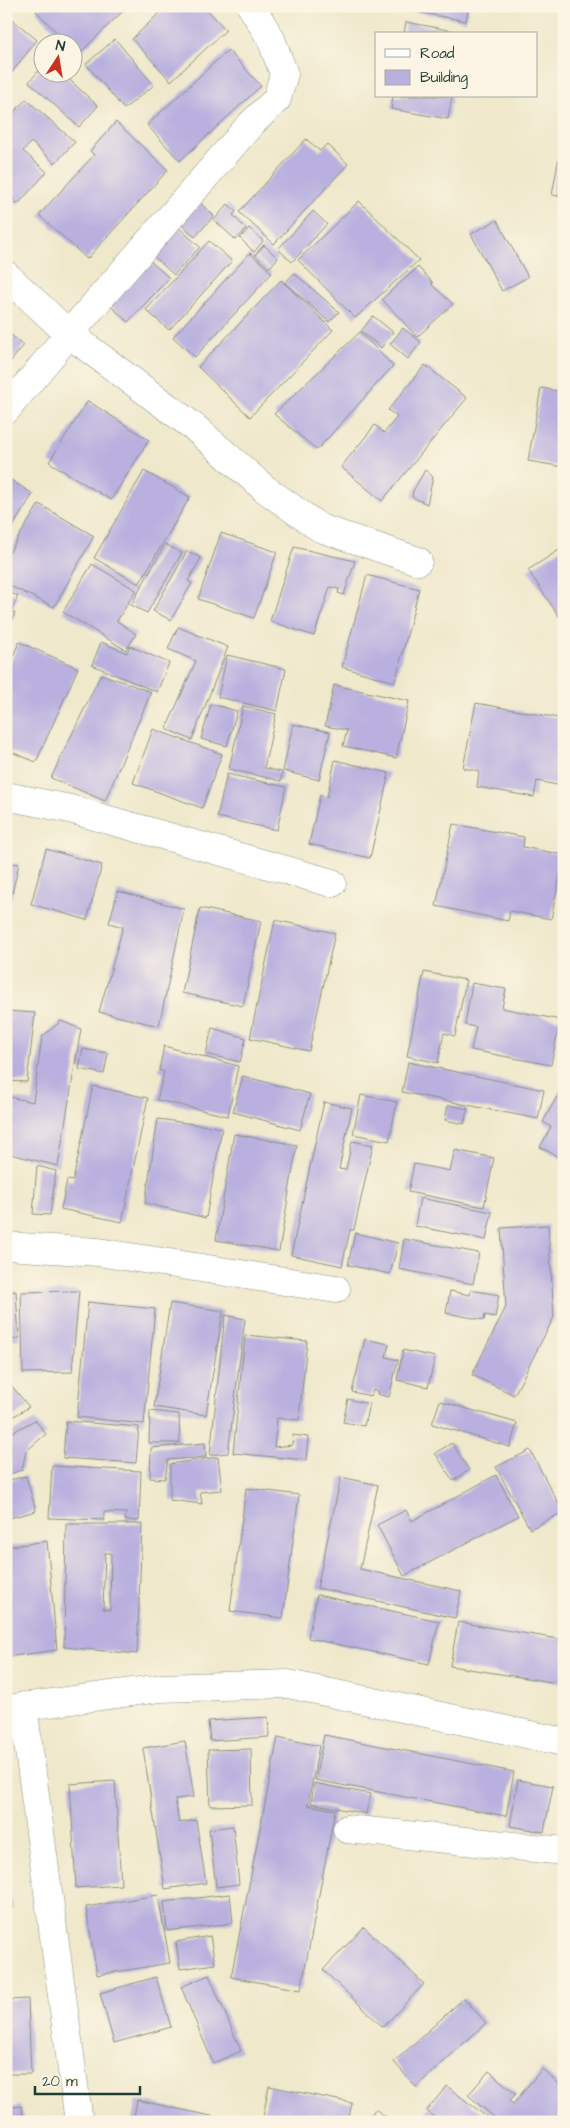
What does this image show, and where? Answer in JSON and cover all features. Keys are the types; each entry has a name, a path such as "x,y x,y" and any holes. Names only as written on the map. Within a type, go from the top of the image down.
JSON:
{"street":[{"path":"6,410 250,125 277,100 284,74 271,39 250,6"},
{"path":"6,275 70,334 194,427 265,489 320,528 418,561"},
{"path":"6,796 70,809 332,883"},
{"path":"6,1246 98,1252 336,1289"},
{"path":"79,2122 15,1707 161,1688 288,1684 564,1742"},
{"path":"347,1829 564,1851"}],"building":[{"path":"41,6 128,6 82,51 82,32 56,32 36,11"},
{"path":"167,6 204,6 226,30 171,81 132,39"},
{"path":"406,6 469,6 466,21 406,10"},
{"path":"6,14 32,36 32,46 6,80"},
{"path":"406,22 459,32 404,32"},
{"path":"115,39 154,85 124,109 86,64"},
{"path":"228,50 261,86 180,161 147,125"},
{"path":"32,79 32,82 72,82 98,106 79,127 29,82"},
{"path":"393,98 452,98 448,119 391,109"},
{"path":"26,99 75,142 55,163 31,142 23,151 47,172 18,204 6,193 6,121"},
{"path":"116,122 168,170 87,259 39,215 94,155 90,151"},
{"path":"306,139 320,151 327,144 348,164 274,244 239,212"},
{"path":"559,157 564,158 564,197 552,195"},
{"path":"194,197 214,216 195,237 175,218"},
{"path":"359,201 419,260 355,318 298,260"},
{"path":"228,204 236,212 233,215 246,229 236,240 214,220"},
{"path":"313,211 327,224 292,262 278,249"},
{"path":"497,220 528,277 502,291 471,234"},
{"path":"178,227 200,247 174,275 152,255"},
{"path":"249,228 263,241 254,252 240,238"},
{"path":"209,241 232,261 169,330 146,310"},
{"path":"264,245 278,258 269,268 255,255"},
{"path":"250,253 272,273 195,357 173,337"},
{"path":"146,257 169,278 128,322 105,301"},
{"path":"418,267 433,283 431,284 453,304 417,337 382,299"},
{"path":"294,273 339,312 329,322 285,283"},
{"path":"281,280 333,330 250,417 198,367"},
{"path":"373,316 393,332 381,348 361,331"},
{"path":"403,328 421,342 408,359 390,344"},
{"path":"6,331 24,345 6,367"},
{"path":"360,332 393,366 317,450 274,414"},
{"path":"425,365 467,398 382,501 341,467 375,425 384,433 397,417 388,410"},
{"path":"541,388 564,392 564,467 528,461"},
{"path":"88,401 149,440 111,500 49,462"},
{"path":"425,470 433,477 427,504 412,497 413,491"},
{"path":"144,471 190,497 139,584 94,558"},
{"path":"6,477 33,494 6,537"},
{"path":"39,504 94,536 54,607 6,584 6,552 9,553"},
{"path":"221,533 277,552 254,618 198,599"},
{"path":"165,544 182,553 147,613 131,605"},
{"path":"294,547 355,561 344,595 338,593 339,589 330,587 314,636 270,621"},
{"path":"564,547 564,624 528,570"},
{"path":"187,551 201,558 188,581 192,583 171,620 153,611"},
{"path":"92,564 136,590 117,621 136,634 126,650 63,612"},
{"path":"367,575 419,589 395,682 342,667"},
{"path":"6,591 18,596 11,612 15,613 6,633"},
{"path":"178,627 228,647 192,740 166,729 196,661 168,649"},
{"path":"19,642 78,668 36,762 9,751 6,756 6,673"},
{"path":"101,642 127,653 130,646 169,663 157,692 92,665"},
{"path":"227,655 286,669 277,711 218,697"},
{"path":"101,674 151,692 105,801 51,778"},
{"path":"334,685 409,701 396,758 343,746 347,730 325,726"},
{"path":"476,703 564,719 564,747 557,785 537,781 534,797 477,787 479,771 463,768"},
{"path":"211,704 237,711 227,746 201,739"},
{"path":"243,706 276,714 264,768 282,772 281,781 229,769"},
{"path":"293,724 330,732 319,780 283,771"},
{"path":"153,729 222,754 202,808 133,783"},
{"path":"335,760 389,773 370,858 309,844 320,795 327,797"},
{"path":"227,774 286,787 277,830 217,817"},
{"path":"453,824 524,837 523,847 564,855 551,919 510,911 508,921 436,906"},
{"path":"46,849 102,865 87,920 31,904"},
{"path":"6,862 19,864 7,915 6,915"},
{"path":"118,891 184,909 159,1026 99,1012 123,927 109,923"},
{"path":"200,908 261,921 243,1006 182,993"},
{"path":"275,920 335,933 309,1051 250,1038"},
{"path":"424,972 466,980 455,1036 444,1033 438,1063 407,1056"},
{"path":"472,983 506,989 502,1008 560,1020 551,1065 471,1050 476,1027 465,1025"},
{"path":"6,1011 35,1013 27,1082 6,1081"},
{"path":"61,1021 81,1029 58,1166 6,1153 6,1115 10,1097 33,1102 42,1037"},
{"path":"212,1028 246,1038 240,1062 206,1054"},
{"path":"164,1046 238,1066 228,1116 157,1100 164,1072 159,1070"},
{"path":"83,1049 108,1053 104,1074 79,1069"},
{"path":"408,1062 544,1090 538,1119 402,1092"},
{"path":"243,1076 310,1094 300,1130 233,1112"},
{"path":"564,1084 564,1160 540,1147 551,1127 543,1122"},
{"path":"93,1086 148,1098 122,1222 61,1209 67,1180 73,1181"},
{"path":"361,1095 397,1102 389,1141 353,1134"},
{"path":"324,1102 352,1108 339,1169 346,1170 352,1141 373,1145 354,1230 350,1230 342,1266 291,1255"},
{"path":"448,1105 468,1109 464,1124 445,1120"},
{"path":"158,1119 222,1128 206,1218 145,1203"},
{"path":"234,1134 297,1145 279,1251 216,1240"},
{"path":"455,1150 494,1158 484,1207 408,1192 414,1164 450,1171"},
{"path":"37,1166 56,1171 50,1215 33,1214"},
{"path":"420,1198 492,1212 486,1240 415,1226"},
{"path":"548,1225 554,1317 514,1395 472,1375 506,1307 501,1228"},
{"path":"355,1233 398,1243 390,1274 348,1265"},
{"path":"404,1239 479,1253 473,1284 399,1269"},
{"path":"471,1290 499,1295 495,1317 485,1315 484,1320 446,1313 450,1291 470,1295"},
{"path":"16,1291 19,1339 6,1340 6,1292"},
{"path":"79,1291 72,1372 23,1373 21,1292"},
{"path":"88,1302 155,1309 144,1424 77,1417"},
{"path":"170,1303 223,1311 206,1415 154,1407"},
{"path":"225,1315 245,1319 228,1453 210,1455"},
{"path":"245,1335 307,1341 299,1420 277,1418 274,1447 292,1445 293,1435 308,1437 306,1460 233,1453"},
{"path":"365,1339 389,1344 386,1357 398,1360 389,1397 377,1394 378,1391 373,1390 371,1396 352,1392"},
{"path":"403,1350 435,1357 428,1387 397,1380"},
{"path":"6,1379 29,1407 6,1421"},
{"path":"348,1399 369,1404 364,1426 343,1422"},
{"path":"440,1401 517,1423 510,1447 432,1424"},
{"path":"150,1411 179,1414 180,1443 149,1443"},
{"path":"35,1420 46,1434 26,1451 22,1470 6,1475 6,1436"},
{"path":"66,1421 139,1427 136,1463 63,1458"},
{"path":"205,1443 206,1457 168,1460 165,1479 150,1478 151,1448"},
{"path":"452,1443 469,1470 453,1481 435,1453"},
{"path":"530,1450 563,1512 530,1529 496,1467"},
{"path":"218,1457 222,1490 200,1492 202,1504 170,1500 170,1464"},
{"path":"52,1466 141,1471 139,1521 125,1520 126,1513 104,1512 104,1520 49,1518"},
{"path":"496,1475 518,1516 404,1576 377,1525 406,1510 412,1521"},
{"path":"26,1476 36,1511 6,1519 6,1481"},
{"path":"341,1477 378,1485 360,1569 461,1591 455,1618 317,1588"},
{"path":"246,1488 299,1495 283,1618 230,1611"},
{"path":"66,1524 142,1524 137,1654 64,1647","holes":["105,1553 111,1553 110,1610 103,1609"]},
{"path":"47,1541 57,1650 6,1657 6,1547"},
{"path":"317,1595 439,1621 429,1664 308,1638"},
{"path":"458,1622 564,1640 564,1684 450,1666"},
{"path":"268,1717 269,1737 210,1741 208,1721"},
{"path":"324,1735 514,1772 506,1816 315,1780"},
{"path":"278,1737 319,1746 308,1805 335,1810 301,1990 231,1977"},
{"path":"185,1741 194,1797 175,1799 179,1823 196,1820 206,1883 165,1889 143,1748"},
{"path":"251,1749 252,1805 210,1806 208,1750"},
{"path":"518,1780 553,1786 544,1832 510,1826"},
{"path":"115,1781 121,1885 76,1888 70,1784"},
{"path":"314,1783 370,1794 366,1814 311,1803"},
{"path":"233,1826 239,1884 216,1887 209,1829"},
{"path":"6,1874 13,1908 6,1909"},
{"path":"230,1894 233,1923 167,1931 164,1902"},
{"path":"158,1895 170,1963 97,1975 86,1907"},
{"path":"364,1927 424,1984 383,2027 323,1970"},
{"path":"210,1936 215,1964 180,1969 176,1942"},
{"path":"209,1975 241,2051 213,2063 181,1987"},
{"path":"156,1977 171,2027 114,2043 100,1993"},
{"path":"464,1998 486,2023 416,2087 394,2062"},
{"path":"28,1999 31,2074 6,2074 6,2000"},
{"path":"542,2069 564,2088 564,2122 500,2122 468,2095 489,2071 516,2094 509,2101 513,2104"},
{"path":"269,2086 352,2103 348,2122 262,2122"},
{"path":"447,2086 493,2122 440,2122 426,2111"},
{"path":"137,2100 234,2121 133,2122"},
{"path":"21,2106 24,2122 6,2122 6,2108"},
{"path":"375,2109 394,2122 367,2122"}]}
